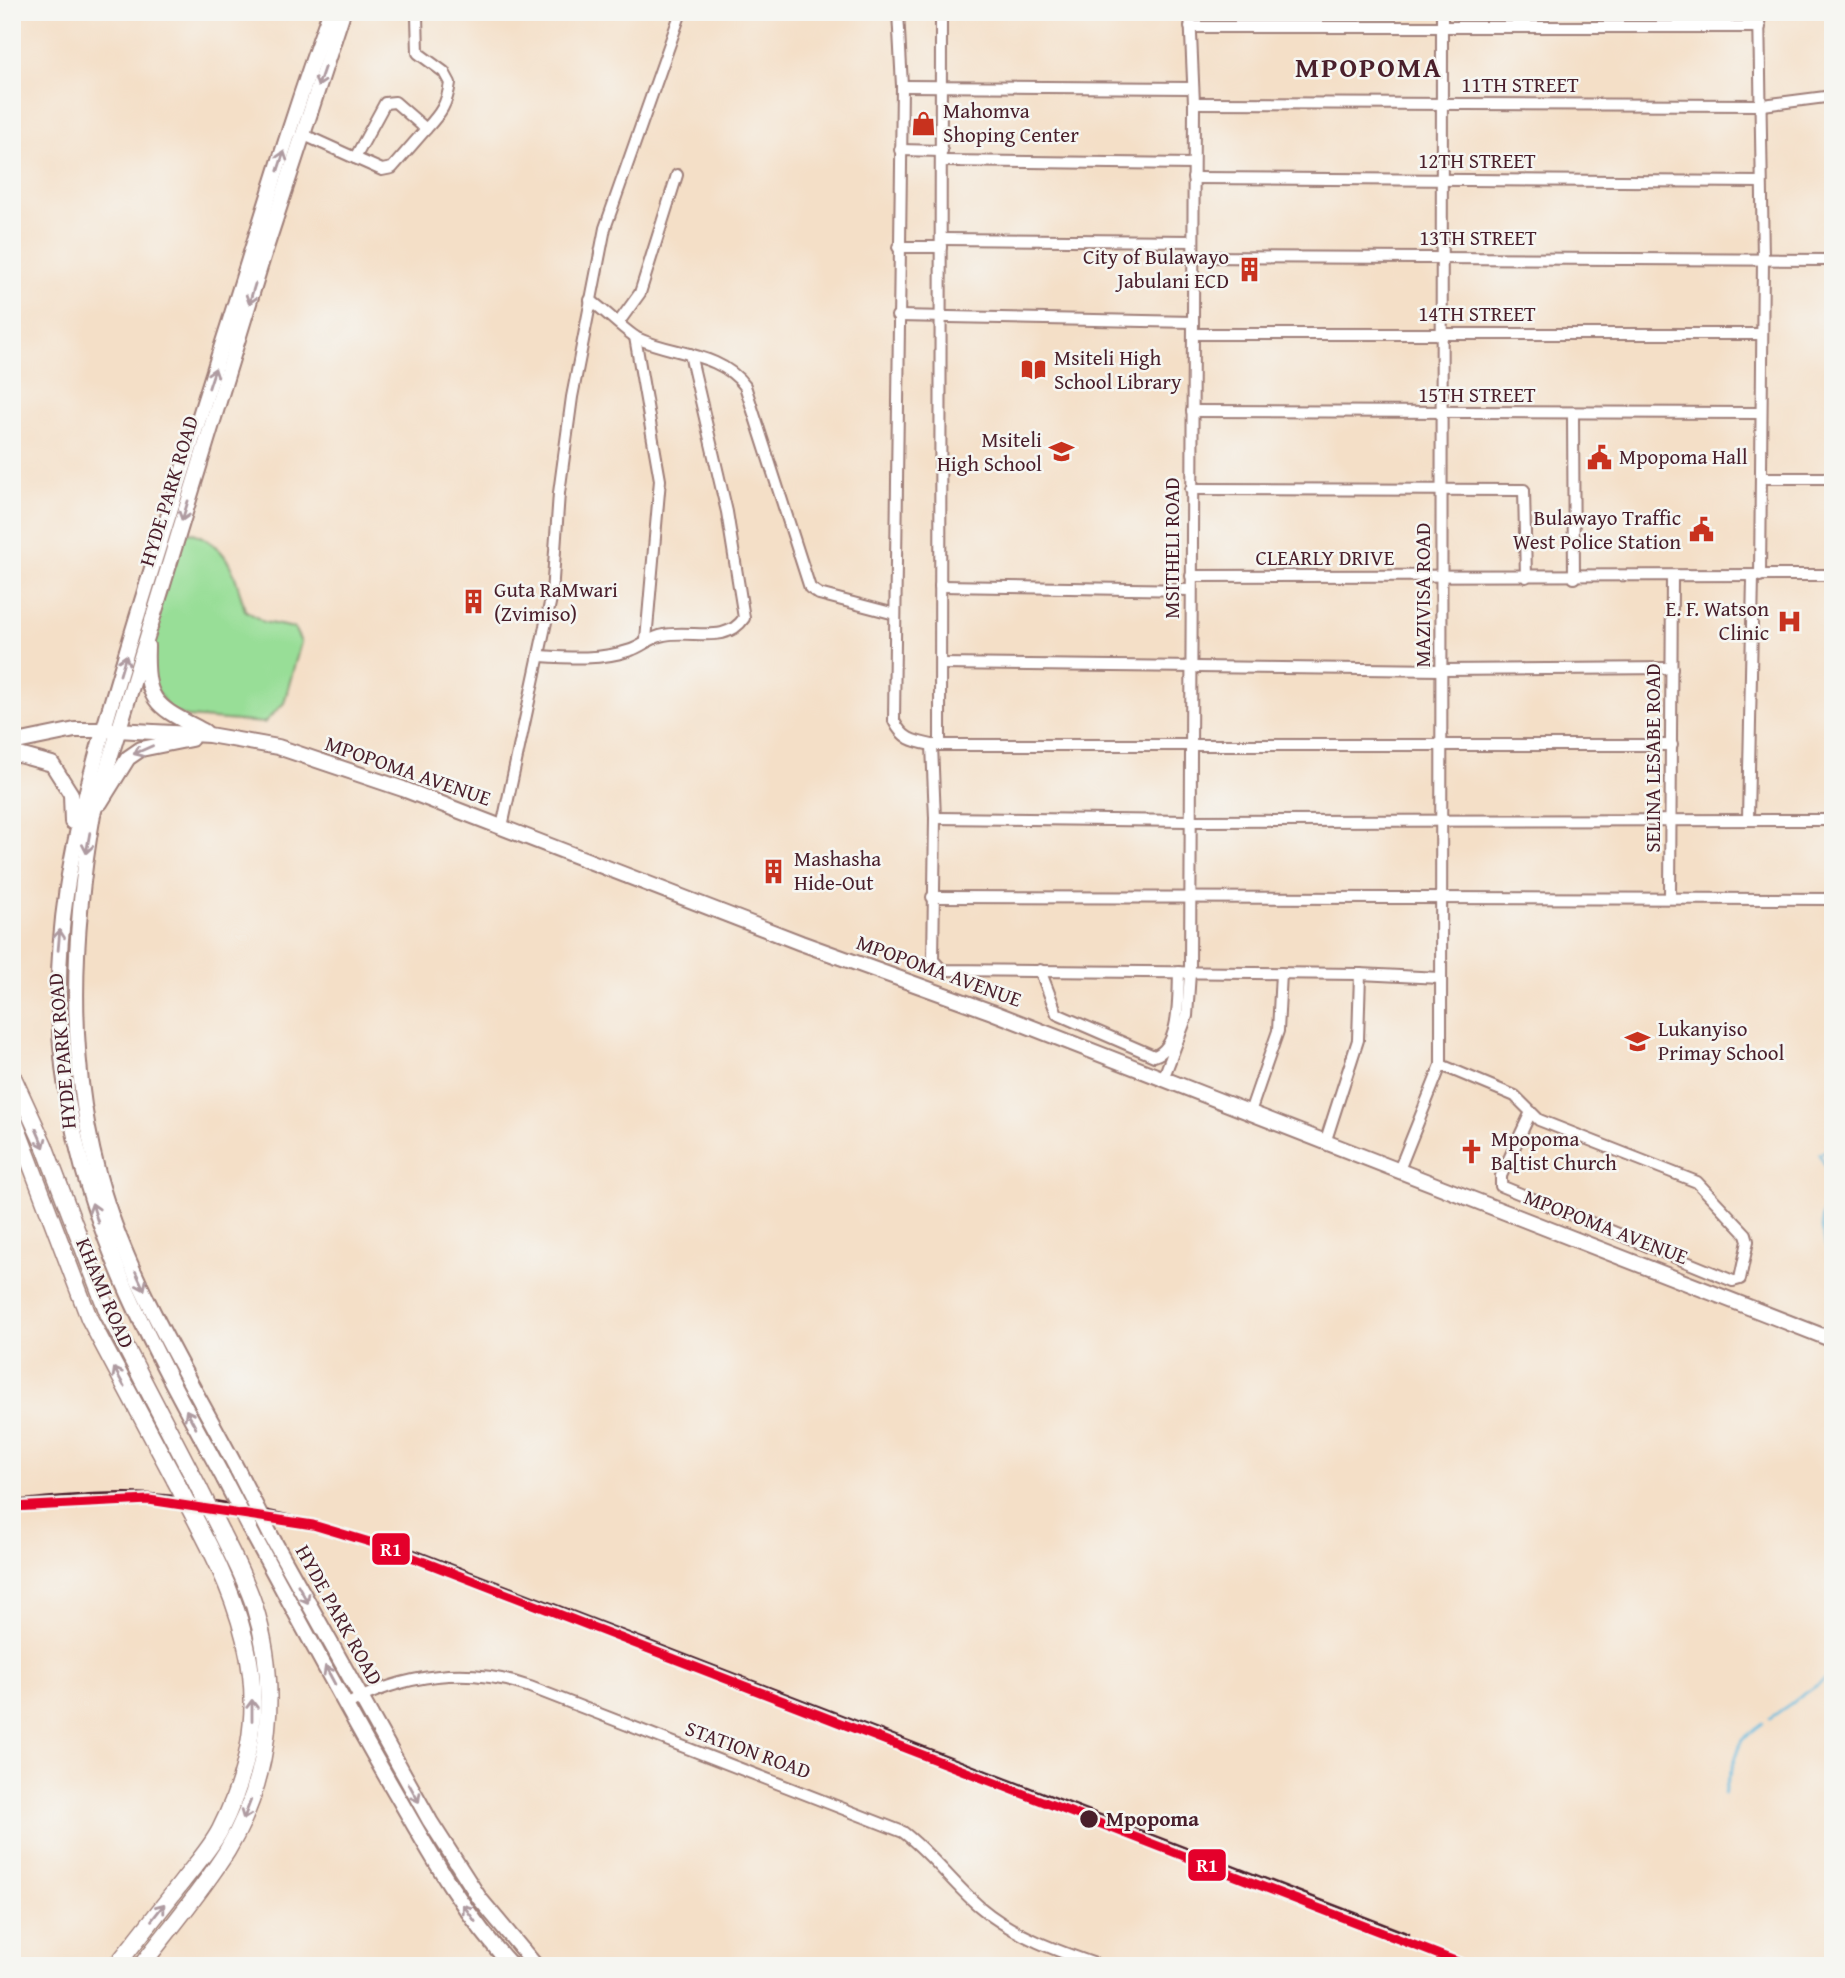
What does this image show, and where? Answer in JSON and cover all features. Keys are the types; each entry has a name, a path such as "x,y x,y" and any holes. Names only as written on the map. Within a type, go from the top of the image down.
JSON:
{"main road":[{"path":"12,1075 44,1145 108,1313 200,1488 254,1603 262,1635 268,1702 266,1746 257,1785 228,1848 141,1966"},
{"name":"KHAMI ROAD","path":"12,1115 89,1318 199,1526 238,1606 252,1677 250,1732 231,1803 219,1832 116,1966"}],"street":[{"name":"HYDE PARK ROAD","path":"330,12 186,454 110,730 69,861 57,962 64,1069 76,1142 97,1219 124,1290 346,1705 434,1860 495,1947 512,1966"},
{"name":"HYDE PARK ROAD","path":"343,12 148,625 110,730 82,880 75,959 76,1020 94,1153 104,1194 140,1284 270,1534 360,1698 458,1867 480,1899 536,1966"},
{"path":"302,134 387,169 446,107 450,83 444,72 418,53 416,16 412,12"},
{"path":"502,827 552,594 559,493 572,397 605,228 681,12"},
{"path":"898,12 902,86 894,720 903,736 910,741 936,744 1190,743 1442,747 1672,745"},
{"path":"941,12 941,664 936,744 933,960 942,970 1360,974 1440,978"},
{"name":"MSITHELI ROAD","path":"1163,1079 1187,1016 1184,972 1190,821 1194,103 1190,12"},
{"name":"MAZIVISA ROAD","path":"1399,1170 1441,1065 1442,12"},
{"path":"1748,820 1761,478 1763,105 1759,12"},
{"path":"1191,27 1760,27"},
{"path":"902,86 1194,88"},
{"name":"11TH STREET","path":"1194,103 1763,105 1833,96"},
{"path":"355,158 385,103 396,102 426,129"},
{"path":"900,150 942,156 1193,164"},
{"path":"619,321 640,293 677,175"},
{"name":"12TH STREET","path":"1193,178 1761,182"},
{"path":"898,247 941,243 1193,241"},
{"name":"13TH STREET","path":"1193,257 1833,260"},
{"path":"590,300 619,321 635,337 724,366 737,375 745,386 810,588 819,594 895,614"},
{"name":"14TH STREET","path":"897,316 1193,328 1441,333 1762,334"},
{"path":"635,337 660,481 646,640"},
{"path":"540,656 601,657 634,649 646,640 666,634 724,634 738,627 744,618 727,512 690,354"},
{"name":"15TH STREET","path":"1192,411 1573,415 1761,413"},
{"path":"1573,415 1574,578"},
{"path":"1761,478 1833,478"},
{"path":"1191,489 1524,490 1526,577"},
{"name":"CLEARLY DRIVE","path":"1191,576 1574,578 1833,575"},
{"name":"SELINA LESABE ROAD","path":"1670,898 1673,822 1672,577"},
{"path":"940,586 1191,590"},
{"path":"148,625 146,681 153,698 166,712 209,735"},
{"path":"941,664 1442,670 1672,668"},
{"name":"MPOPOMA AVENUE","path":"12,743 75,730 110,730 209,735 278,747 403,789 1250,1112 1833,1339"},
{"path":"93,814 128,758 141,749 209,735"},
{"path":"12,753 52,764 71,793 73,807 69,861"},
{"path":"935,818 1190,821 1833,820"},
{"path":"932,897 1833,899"},
{"path":"1040,970 1057,1014 1154,1056 1164,1050 1177,1020 1184,972"},
{"path":"1250,1112 1278,1031 1281,973"},
{"path":"1325,1143 1358,1040 1360,974"},
{"path":"1441,1065 1515,1096 1530,1114 1539,1120 1700,1184 1746,1234 1748,1241 1740,1279 1733,1281 1501,1185 1501,1176 1530,1114"},
{"name":"STATION ROAD","path":"346,1705 409,1681 442,1675 474,1673 530,1687 903,1832 940,1864 991,1916 1039,1941 1101,1966"}],"green space":[{"path":"191,532 205,538 223,554 234,574 245,610 264,622 294,628 301,642 284,703 264,723 187,717 169,710 151,681 155,620 185,533"}],"waterway":[{"path":"1833,1147 1819,1154 1833,1179"},
{"path":"1833,1193 1827,1201 1822,1219 1823,1237 1833,1265"},
{"path":"1770,1718 1833,1674"},
{"path":"1724,1793 1742,1739 1763,1723"}],"railway":[{"path":"12,1501 116,1493 184,1497 282,1514 411,1549 1409,1934"}],"transit line":[{"name":"R1","path":"12,1507 149,1500 313,1525 383,1546 1468,1966"}],"place":[{"name":"Mahomva Shoping Center","path":"923,123"},
{"name":"City of Bulawayo Jabulani ECD","path":"1249,269"},
{"name":"Msiteli High School Library","path":"1034,370"},
{"name":"Msiteli High School","path":"1062,452"},
{"name":"Mpopoma Hall","path":"1599,457"},
{"name":"Bulawayo Traffic West Police Station","path":"1701,530"},
{"name":"Guta RaMwari (Zvimiso)","path":"474,602"},
{"name":"E. F. Watson Clinic","path":"1789,621"},
{"name":"Mashasha Hide-Out","path":"774,871"},
{"name":"Lukanyiso Primay School","path":"1638,1041"},
{"name":"Mpopoma Ba[tist Church","path":"1471,1151"},
{"name":"Mpopoma","path":"1089,1819"}],"district":[{"name":"MPOPOMA","path":"1369,67"}]}
